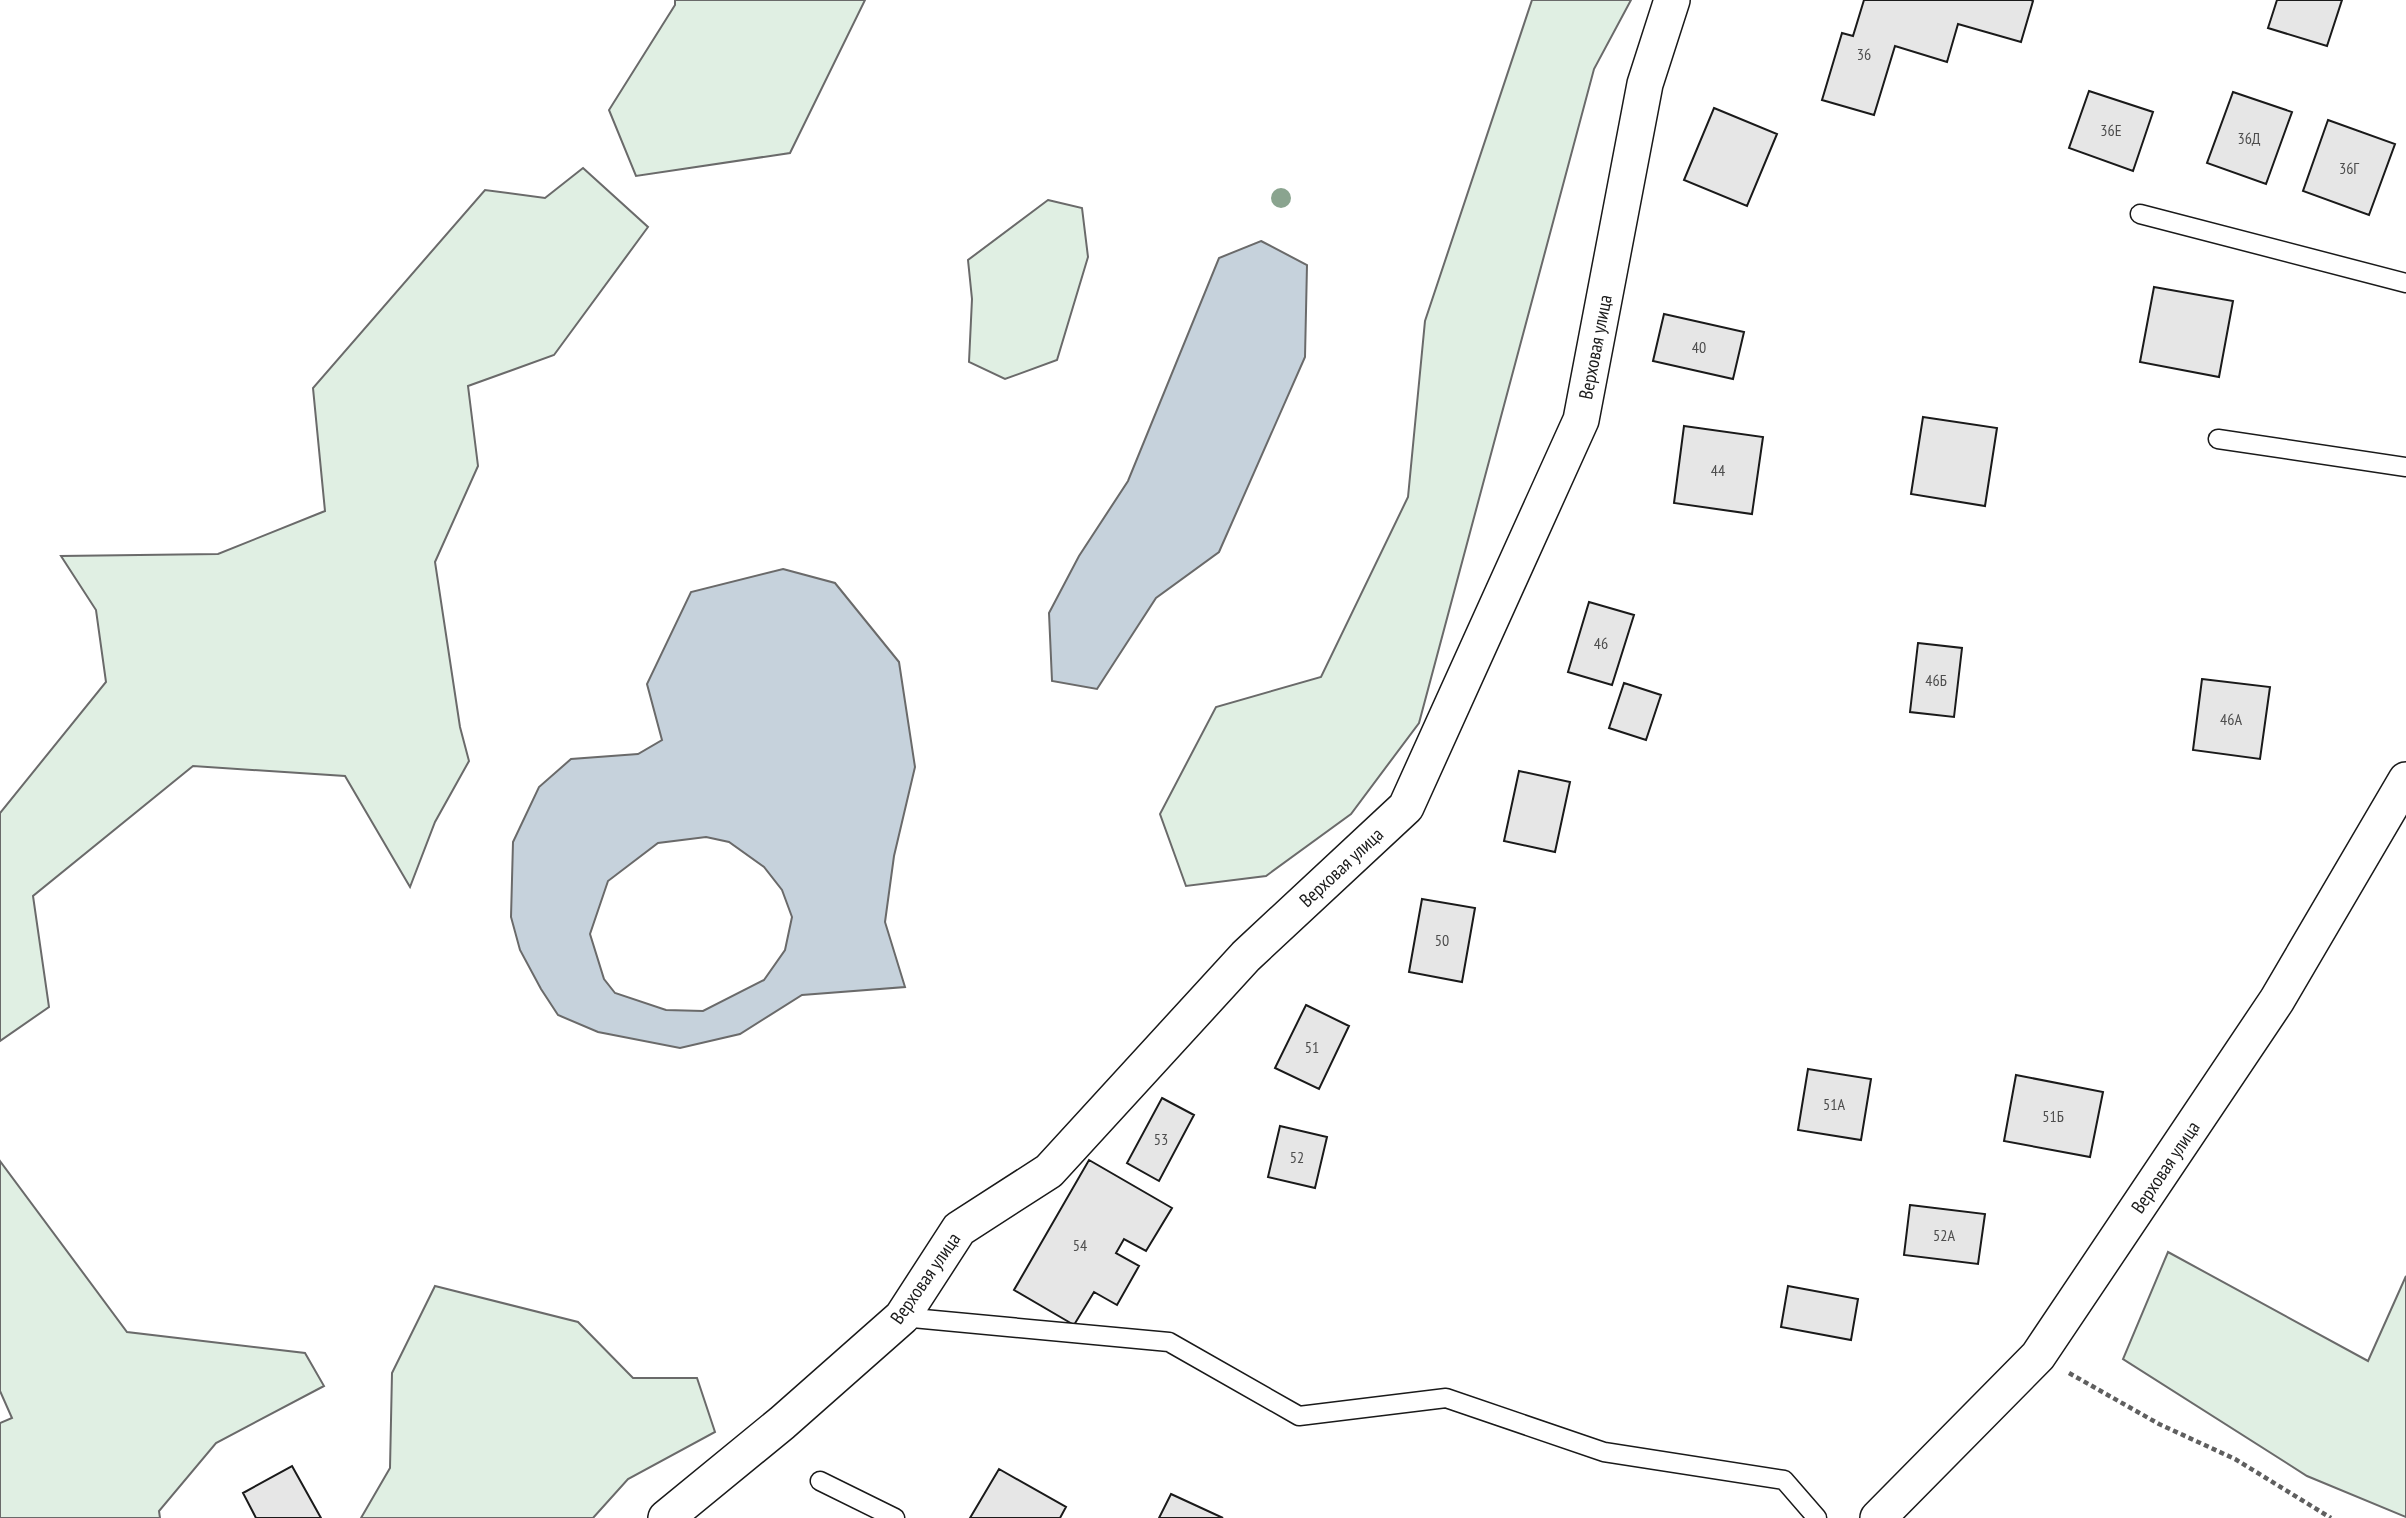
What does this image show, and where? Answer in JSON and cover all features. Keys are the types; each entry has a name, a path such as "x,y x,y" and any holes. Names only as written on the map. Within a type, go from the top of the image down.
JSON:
{"street":[{"name":"Верховая улица","path":"666,1518 782,1423 902,1317 958,1229 1049,1171 1246,956 1406,807 1581,420 1645,84 1672,0"},
{"name":"Верховая улица","path":"1878,1518 2038,1356 2277,1000 2406,780"}],"lane":[{"path":"2140,214 2406,283"},
{"path":"2218,439 2406,467"},
{"path":"902,1317 1169,1342 1299,1416 1446,1398 1604,1451 1784,1480 1817,1518"},
{"path":"820,1481 895,1518"}],"path":[{"path":"2038,1356 2159,1424 2235,1460 2332,1518"}],"green space":[{"path":"675,0 865,0 790,153 636,176 609,110 675,5"},
{"path":"1532,0 1631,0 1594,69 1419,723 1351,814 1266,876 1186,886 1160,814 1216,707 1321,677 1408,497 1425,321"},
{"path":"583,168 648,227 554,355 468,386 478,466 435,562 460,727 469,761 435,822 410,887 345,776 193,766 33,896 49,1007 0,1041 0,813 106,682 96,610 61,556 218,554 325,511 313,388 485,190 545,198"},
{"path":"1048,200 1082,208 1088,257 1057,360 1005,379 969,362 972,299 968,260"},
{"path":"0,1161 127,1332 305,1353 324,1386 216,1443 159,1511 160,1518 0,1518 0,1423 12,1418 0,1391"},
{"path":"2168,1252 2368,1361 2406,1276 2406,1517 2307,1476 2123,1359"},
{"path":"435,1286 578,1322 633,1378 697,1378 715,1432 628,1479 593,1518 361,1518 390,1468 392,1373"}],"shaded area":[{"path":"1261,241 1307,265 1305,357 1219,552 1156,598 1097,689 1052,681 1049,613 1079,556 1128,481 1219,258"},
{"path":"783,569 835,583 899,662 915,767 894,856 885,922 905,987 802,995 740,1034 680,1048 598,1032 558,1015 520,950 511,917 513,842 539,787 571,759 638,754 662,740 647,684 691,592","holes":["706,837 729,842 764,867 782,890 792,917 785,950 764,980 703,1011 666,1010 615,993 604,979 590,934 608,881 658,843"]}],"building":[{"path":"1864,0 2033,1 2021,42 1958,24 1947,62 1895,46 1874,115 1822,100 1842,33 1853,36"},
{"path":"2277,0 2342,0 2327,46 2268,28"},
{"path":"2089,91 2153,112 2133,171 2069,148"},
{"path":"2233,92 2292,112 2266,184 2207,163"},
{"path":"1714,108 1777,134 1747,206 1684,180"},
{"path":"2328,120 2395,144 2369,215 2303,191"},
{"path":"2154,287 2233,301 2219,377 2140,362"},
{"path":"1664,314 1744,332 1733,379 1653,361"},
{"path":"1923,417 1997,428 1985,506 1911,494"},
{"path":"1684,426 1763,437 1752,514 1674,503"},
{"path":"1589,602 1634,615 1612,685 1568,672"},
{"path":"1918,643 1962,648 1954,717 1910,712"},
{"path":"2202,679 2270,687 2260,759 2193,750"},
{"path":"1624,683 1661,695 1646,740 1609,728"},
{"path":"1519,771 1570,782 1555,852 1504,841"},
{"path":"1422,899 1475,908 1462,982 1409,972"},
{"path":"1306,1005 1349,1026 1319,1089 1275,1068"},
{"path":"1808,1069 1871,1079 1861,1140 1798,1130"},
{"path":"2016,1075 2103,1092 2090,1157 2004,1141"},
{"path":"1162,1098 1194,1115 1159,1181 1127,1163"},
{"path":"1280,1126 1327,1137 1315,1188 1268,1177"},
{"path":"1089,1160 1172,1208 1146,1251 1124,1239 1116,1253 1139,1266 1117,1305 1094,1292 1074,1325 1014,1290"},
{"path":"1910,1205 1985,1214 1978,1264 1904,1255"},
{"path":"1788,1286 1858,1299 1851,1340 1781,1327"},
{"path":"292,1466 321,1518 256,1518 243,1493"},
{"path":"999,1469 1066,1507 1060,1518 970,1518"},
{"path":"1171,1494 1223,1518 1159,1518"}]}
